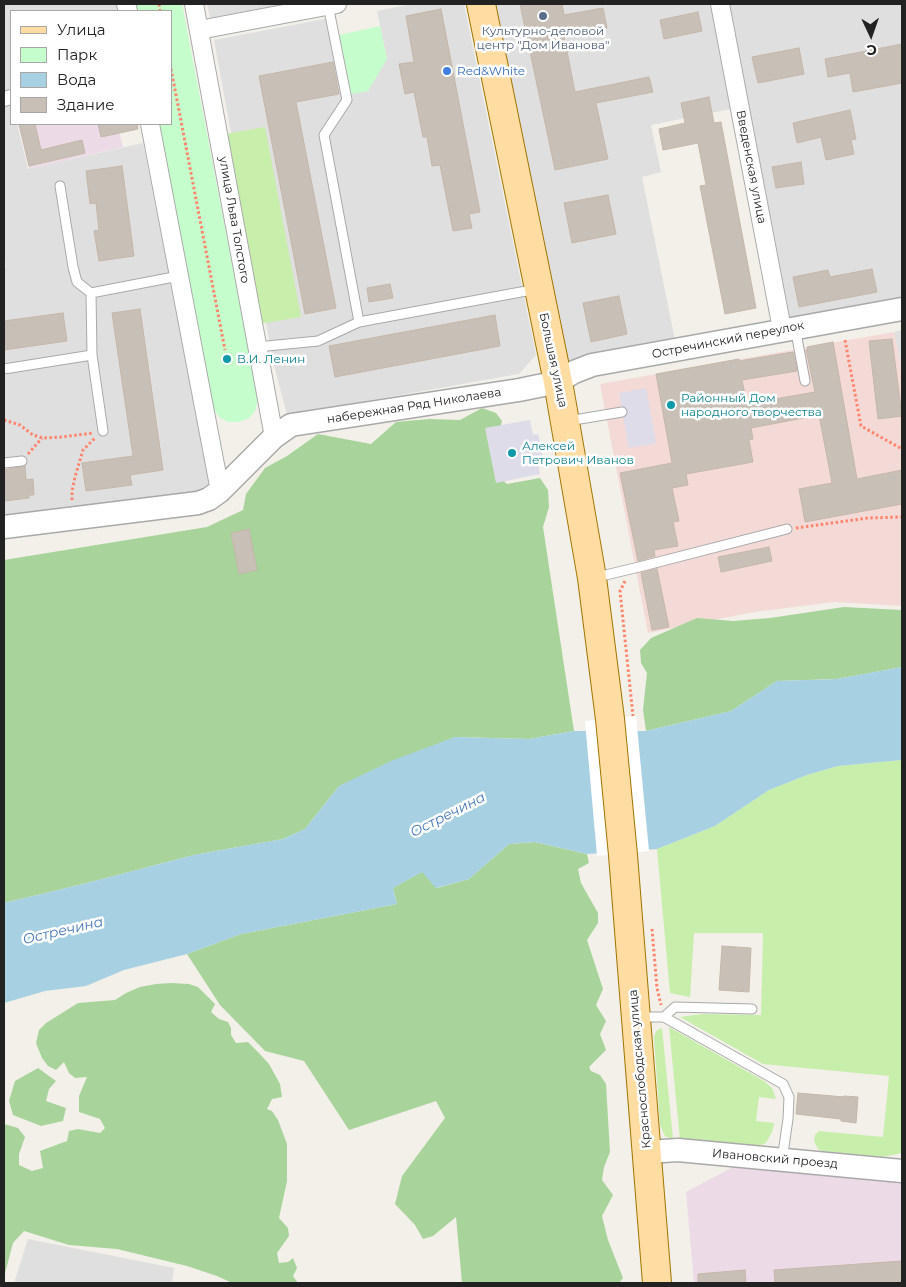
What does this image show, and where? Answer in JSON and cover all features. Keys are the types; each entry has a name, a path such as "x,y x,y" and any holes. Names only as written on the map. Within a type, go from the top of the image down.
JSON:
{"main road":[{"name":"Большая улица","path":"481,4 566,422 592,578 621,718"},
{"name":"Краснослободская улица","path":"621,718 623,855 658,1283"}],"street":[{"name":"улица Льва Толстого","path":"194,4 274,437"},
{"name":"Введенская улица","path":"720,4 788,328"},
{"path":"199,30 333,5"},
{"path":"150,125 220,491"},
{"name":"Остречинский переулок","path":"558,382 574,372 592,365 788,328 902,309"},
{"name":"набережная Ряд Николаева","path":"4,527 198,503 209,499 220,491 274,437 291,425 519,390 558,382"},
{"name":"Ивановский проезд","path":"647,1152 678,1150 902,1171"}],"lane":[{"path":"333,5 347,100 324,135 359,322"},
{"path":"60,186 77,282 91,293 179,276"},
{"path":"257,347 318,341 359,322 538,289"},
{"path":"91,293 92,355 103,431"},
{"path":"788,328 805,381"},
{"path":"4,369 92,355"},
{"path":"566,422 622,412"},
{"path":"4,462 22,460"},
{"path":"592,578 630,570 787,529"},
{"path":"664,1017 675,1007 752,1009"},
{"path":"636,1017 664,1017 783,1084 789,1097 782,1161"}],"path":[{"path":"172,74 225,350"},
{"path":"845,340 861,426 902,448"},
{"path":"4,420 20,425 33,435 42,438 103,431"},
{"path":"72,503 73,484 83,450 103,431"},
{"path":"22,460 42,438"},
{"path":"787,529 868,518 902,517"},
{"path":"621,718 620,591 630,570"},
{"path":"651,920 657,988 664,1017"}],"shaded area":[{"path":"4,4 118,4 119,10 10,10 10,90 4,92"},
{"path":"207,4 284,4 210,18"},
{"path":"412,4 464,4 536,355 519,374 287,415 273,361 214,40 335,17 351,94 387,59 377,11"},
{"path":"495,4 711,4 731,109 651,125 661,172 642,177 675,340 567,361"},
{"path":"728,4 902,4 902,299 788,319"},
{"path":"10,103 10,125 17,125 28,169 143,143 210,483 189,498 4,520 4,268 6,267 4,256 4,105"},
{"path":"18,125 117,125 123,147 29,169"},
{"path":"902,330 902,371 894,332"},
{"path":"894,332 902,371 902,606 834,602 754,612 648,633 600,384"},
{"path":"646,388 656,443 629,448 619,393"},
{"path":"530,420 533,435 538,434 543,457 537,459 540,474 496,483 485,428"},
{"path":"735,1166 902,1181 902,1283 694,1283 686,1192"},
{"path":"28,1239 174,1268 172,1283 14,1283"}],"green space":[{"path":"136,4 182,4 258,400 255,411 249,418 239,422 228,422 219,417 213,407 159,125 172,125 172,10 137,10"},
{"path":"380,26 387,59 368,91 351,94 339,35"},
{"path":"265,127 301,317 259,324 225,134"},
{"path":"482,408 496,413 502,421 494,452 500,478 507,484 540,478 548,490 549,507 543,527 574,731 529,739 455,737 339,786 305,829 283,839 194,855 4,903 4,560 207,527 243,510 246,494 265,468 287,456 318,434 371,444 396,422 429,419 460,420"},
{"path":"844,607 902,610 902,667 837,679 777,681 731,711 646,731 643,710 647,673 641,663 640,650 651,638 697,618 733,621 770,618"},
{"path":"902,760 902,1153 883,1157 822,1151 818,1149 814,1141 815,1135 819,1131 883,1137 889,1076 763,1064 680,1017 702,1014 761,1015 763,933 694,933 690,997 670,993 657,849 715,826 769,790 807,775 838,766"},
{"path":"535,842 587,854 589,863 578,869 581,883 598,913 598,923 587,940 603,989 596,1005 606,1021 600,1034 606,1050 589,1067 591,1071 600,1075 606,1084 610,1152 604,1167 602,1180 613,1195 602,1216 608,1240 623,1278 619,1283 462,1283 456,1217 433,1236 423,1239 415,1225 395,1204 402,1176 445,1118 436,1101 349,1130 304,1061 265,1051 220,1005 187,954 241,934 397,904 393,888 423,871 437,888 469,879 509,844"},
{"path":"171,983 189,984 198,987 215,1004 211,1012 219,1019 228,1022 231,1028 231,1035 236,1043 248,1042 269,1064 280,1084 282,1097 272,1099 267,1109 272,1111 278,1120 287,1144 287,1181 279,1218 288,1228 289,1236 277,1253 279,1263 288,1262 293,1258 297,1268 293,1276 298,1283 229,1283 217,1276 187,1266 117,1249 69,1245 24,1231 13,1243 4,1277 4,1124 18,1128 25,1137 19,1154 19,1165 32,1171 43,1168 40,1151 67,1141 69,1131 78,1129 100,1133 105,1128 100,1119 79,1112 79,1096 87,1077 75,1078 69,1073 64,1062 56,1070 48,1066 42,1058 36,1043 39,1030 46,1023 78,1003 115,1000 140,987"},
{"path":"669,1027 764,1081 772,1088 776,1099 759,1097 756,1121 774,1123 766,1143 755,1147 680,1140"},
{"path":"662,1028 673,1139 665,1136 660,1125 654,1036 657,1030"},
{"path":"38,1068 56,1081 49,1089 46,1101 66,1108 63,1121 41,1126 13,1115 9,1101 15,1081"}],"water":[{"name":"Остречина","path":"902,667 902,760 838,766 807,775 769,790 715,826 657,849 587,854 535,842 509,844 469,879 436,888 422,872 393,888 397,904 241,934 187,954 124,970 86,986 45,991 4,1003 4,903 194,855 283,839 305,829 339,786 391,761 455,737 529,739 574,731 646,731 731,711 777,681 837,679"}],"pier":[{"path":"636,716 649,851 597,856 585,721"}],"building":[{"path":"520,4 562,4 564,15 603,8 607,28 564,36 575,92 649,77 653,92 596,103 608,159 555,170"},
{"path":"441,9 480,212 469,214 472,228 453,231 440,165 432,166 427,137 423,137 414,92 405,94 399,64 414,62 406,16"},
{"path":"698,12 702,31 664,39 660,20"},
{"path":"902,44 902,83 853,92 850,73 828,77 825,59"},
{"path":"799,48 804,74 758,83 752,57"},
{"path":"333,62 339,94 296,102 336,308 305,314 259,76"},
{"path":"709,97 714,123 721,122 756,308 725,314 700,186 706,185 698,143 663,150 659,129 685,123 681,103"},
{"path":"850,110 856,139 851,140 854,154 826,160 821,137 797,143 793,123"},
{"path":"19,125 35,125 41,150 82,140 85,153 29,166"},
{"path":"98,125 137,125 138,129 101,137"},
{"path":"801,162 804,184 776,188 772,167"},
{"path":"122,166 134,256 99,261 94,231 99,230 96,203 90,204 86,171"},
{"path":"608,195 616,234 572,243 564,203"},
{"path":"872,269 877,292 799,307 793,277 828,270 830,277"},
{"path":"390,284 393,298 369,302 367,288"},
{"path":"619,296 627,334 591,342 583,303"},
{"path":"140,309 163,470 130,475 132,485 86,491 82,463 133,456 112,313"},
{"path":"63,313 67,341 4,350 4,321"},
{"path":"495,315 500,346 335,377 329,346"},
{"path":"892,339 902,416 878,419 869,341"},
{"path":"833,342 857,479 902,470 902,504 805,522 799,489 832,483 819,415 751,428 753,439 749,440 753,462 686,474 688,485 672,488 679,521 673,522 678,546 654,550 655,556 638,561 620,473 672,463 656,374 739,359 739,361 793,352 797,371 742,380 747,404 815,392 806,350 808,350 807,347"},
{"path":"25,466 26,480 33,479 34,495 29,495 29,498 4,501 4,470"},
{"path":"249,529 257,570 239,574 231,533"},
{"path":"769,547 772,561 721,572 718,557"},
{"path":"657,569 669,627 652,630 641,573"},
{"path":"722,946 751,948 749,992 719,990"},
{"path":"798,1093 858,1097 856,1123 841,1121 841,1119 796,1114"},
{"path":"902,1261 902,1283 775,1283 774,1270"},
{"path":"745,1270 746,1283 698,1283 698,1274"}],"place":[{"name":"Культурно-деловой центр \"Дом Иванова\"","path":"543,16"},
{"name":"Red&White","path":"447,71"},
{"name":"В.И. Ленин","path":"227,359"},
{"name":"Районный Дом народного творчества","path":"671,405"},
{"name":"Алексей Петрович Иванов","path":"512,453"}]}
